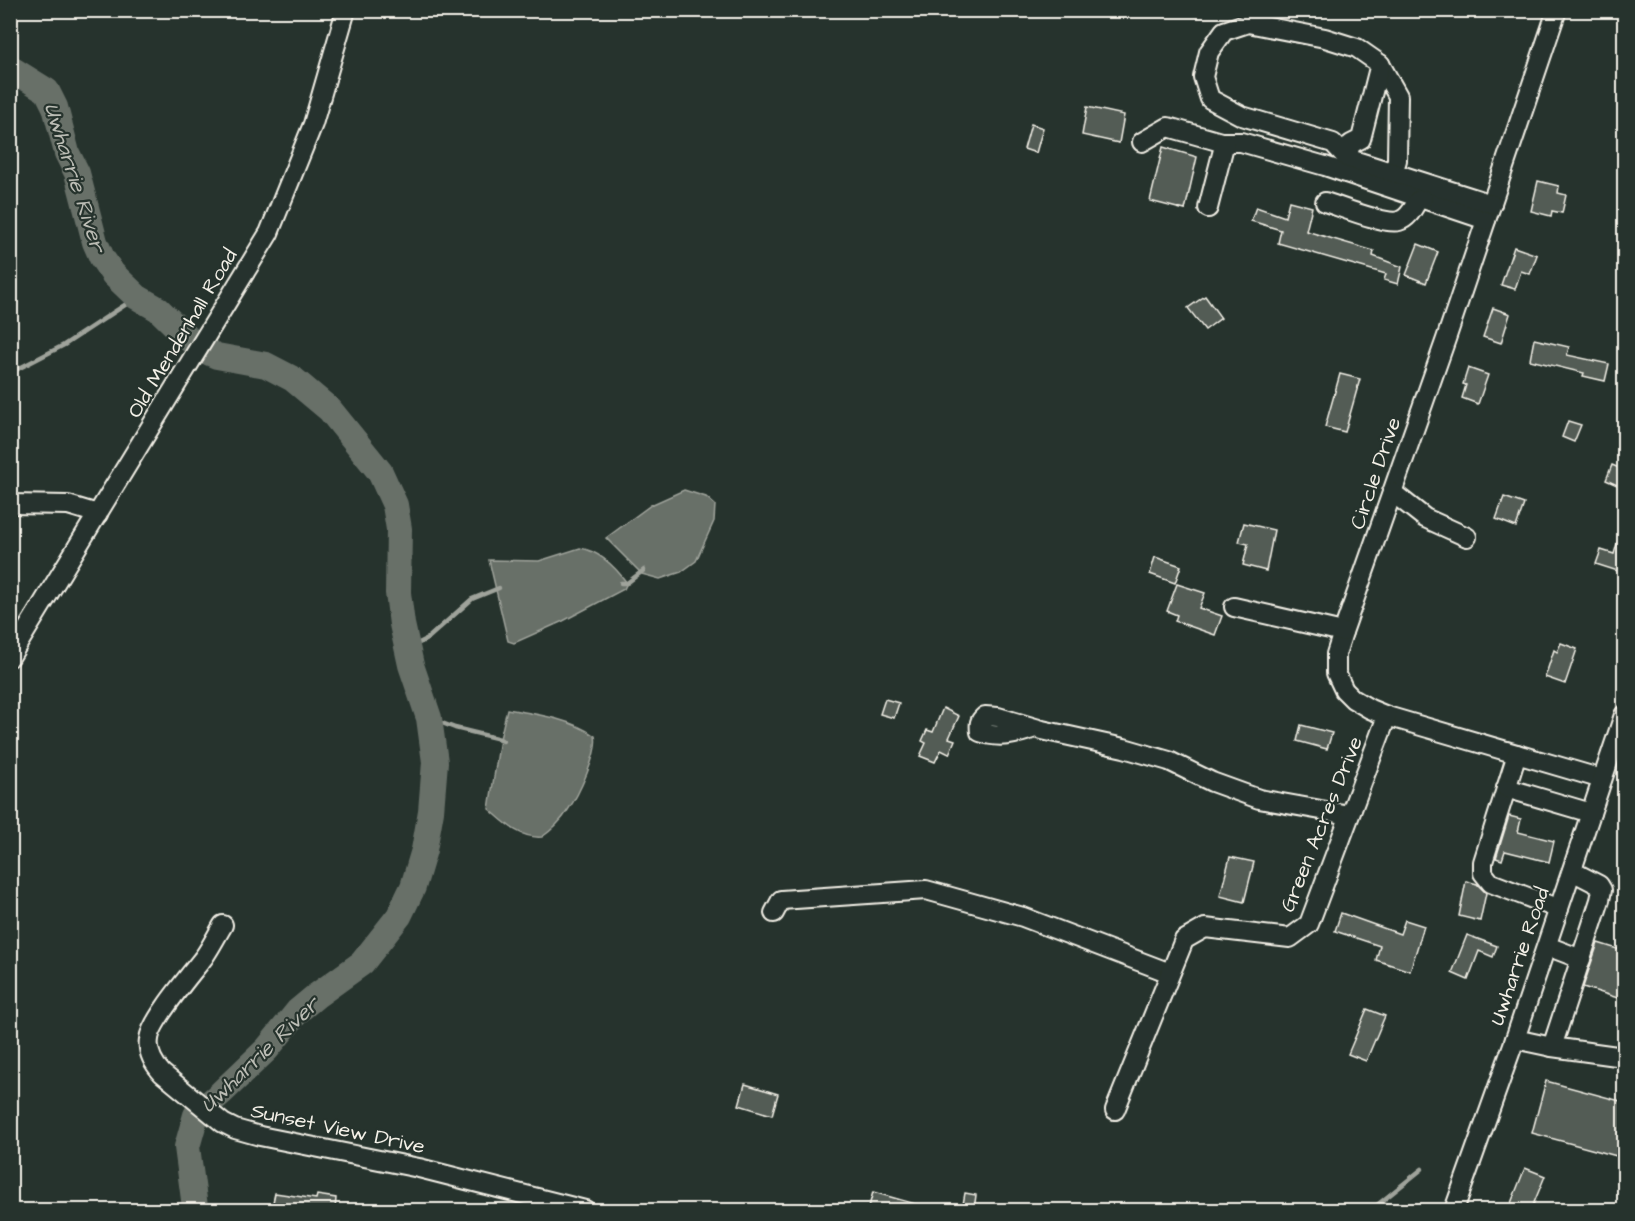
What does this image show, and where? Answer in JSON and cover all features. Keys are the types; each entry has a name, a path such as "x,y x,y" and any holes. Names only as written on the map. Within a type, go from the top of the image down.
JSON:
{"street":[{"name":"Old Mendenhall Road","path":"10,657 269,233 314,124 346,10"},
{"name":"Circle Drive","path":"1557,10 1343,632 1336,654 1336,673 1344,690 1353,699 1387,716 1602,779"},
{"path":"1393,173 1397,160 1398,96 1380,64 1357,48 1325,38 1248,23 1224,31 1209,52 1203,77 1210,99 1242,116 1334,143 1347,158 1393,173 1489,212"},
{"path":"1347,158 1351,144 1361,139 1380,64"},
{"path":"1142,142 1168,127 1226,142 1240,142 1325,166 1423,199 1489,212"},
{"path":"1208,208 1226,142"},
{"path":"1325,202 1380,219 1398,221 1410,214 1418,200 1423,199"},
{"path":"1392,492 1425,518 1467,537"},
{"path":"10,504 68,505 98,514"},
{"path":"1234,607 1343,632"},
{"name":"Green Acres Drive","path":"1115,1110 1184,940 1205,928 1290,938 1309,924 1387,716"},
{"name":"Uwharrie Road","path":"1454,1210 1515,1039 1624,716"},
{"path":"1035,729 1124,748 1169,761 1212,782 1258,799 1349,815"},
{"path":"1517,754 1483,862 1483,873 1491,883 1559,909"},
{"path":"1506,788 1591,813"},
{"path":"1552,1047 1602,890 1599,885 1572,871"},
{"path":"774,913 781,900 926,890 1023,917 1170,973"},
{"name":"Sunset View Drive","path":"223,925 148,1037 153,1063 223,1123 260,1136 419,1168 585,1210"},
{"path":"1547,946 1581,959"},
{"path":"1515,1039 1552,1047 1624,1057"}],"shaded area":[{"path":"684,490 706,497 715,505 714,521 696,561 681,572 660,579 642,574 606,538 651,505"},
{"path":"580,548 600,556 612,566 627,583 624,589 563,621 514,643 508,641 489,560 539,561"},
{"path":"507,709 564,721 595,736 591,763 577,795 563,818 542,837 520,832 489,809"}],"building":[{"path":"1087,107 1124,115 1119,143 1082,135"},
{"path":"1031,124 1043,128 1036,153 1024,149"},
{"path":"1163,147 1197,157 1185,210 1150,201"},
{"path":"1538,181 1559,186 1558,193 1566,195 1562,213 1552,211 1551,216 1531,211"},
{"path":"1289,201 1312,207 1306,231 1374,251 1373,256 1402,267 1398,284 1384,280 1386,274 1278,243 1281,230 1251,221 1256,207 1285,217"},
{"path":"1418,244 1438,252 1426,283 1406,275"},
{"path":"1514,247 1537,255 1530,274 1521,271 1515,289 1501,285"},
{"path":"1205,296 1221,318 1205,330 1188,308"},
{"path":"1493,308 1510,314 1501,343 1483,337"},
{"path":"1534,339 1569,347 1567,355 1609,364 1605,381 1583,376 1584,373 1530,360"},
{"path":"1468,368 1488,375 1478,404 1462,398"},
{"path":"1340,374 1360,379 1345,432 1325,427"},
{"path":"1568,421 1581,425 1574,442 1562,437"},
{"path":"1612,465 1624,470 1624,488 1606,480"},
{"path":"1504,497 1524,504 1516,527 1496,519"},
{"path":"1244,523 1274,530 1266,571 1243,565 1248,544 1239,542"},
{"path":"1622,527 1624,528 1624,573 1596,564 1601,550 1614,554"},
{"path":"1155,557 1181,566 1175,583 1150,574"},
{"path":"1177,584 1205,593 1199,608 1222,616 1215,635 1175,621 1177,615 1167,611"},
{"path":"1561,643 1577,649 1565,684 1545,677 1554,650 1557,652"},
{"path":"885,699 899,703 894,718 880,714"},
{"path":"943,708 959,716 949,738 955,740 949,754 941,750 935,762 920,756 926,743 922,741 927,730 933,732"},
{"path":"1301,725 1332,733 1327,749 1297,741"},
{"path":"1509,816 1521,819 1518,832 1554,841 1549,862 1505,851 1502,860 1496,858"},
{"path":"1230,857 1254,862 1244,902 1220,896"},
{"path":"1466,881 1477,884 1486,893 1480,921 1459,916"},
{"path":"1341,913 1400,934 1405,920 1424,926 1410,971 1376,960 1380,946 1335,931"},
{"path":"1467,935 1497,946 1493,957 1479,951 1468,980 1452,973"},
{"path":"1598,943 1624,951 1624,1000 1583,987"},
{"path":"1367,1009 1385,1016 1366,1061 1348,1054"},
{"path":"1546,1081 1624,1102 1624,1158 1532,1133"},
{"path":"745,1084 778,1094 772,1115 739,1105"},
{"path":"1525,1168 1545,1176 1531,1210 1511,1203"},
{"path":"873,1192 926,1207 926,1210 868,1210"},
{"path":"275,1193 316,1199 317,1195 336,1198 335,1210 295,1210 272,1207"},
{"path":"965,1193 976,1195 974,1210 962,1210"}],"waterway":[{"name":"Uwharrie River","path":"10,68 47,91 55,107 67,153 77,173 95,242 102,258 113,274 137,297 158,309 190,340"},
{"path":"10,373 64,345 137,297"},
{"name":"Uwharrie River","path":"193,1210 195,1207 187,1147 196,1115 267,1049 298,1011 362,963 399,916 413,887 424,850 431,811 435,762 429,718 411,665 402,624 398,593 399,529 395,505 380,472 330,410 293,379 266,365 210,353"},
{"path":"621,583 627,583 644,570"},
{"path":"407,649 427,639 472,599 499,588"},
{"path":"429,718 455,728 503,741"},
{"path":"1371,1210 1422,1169"}]}
